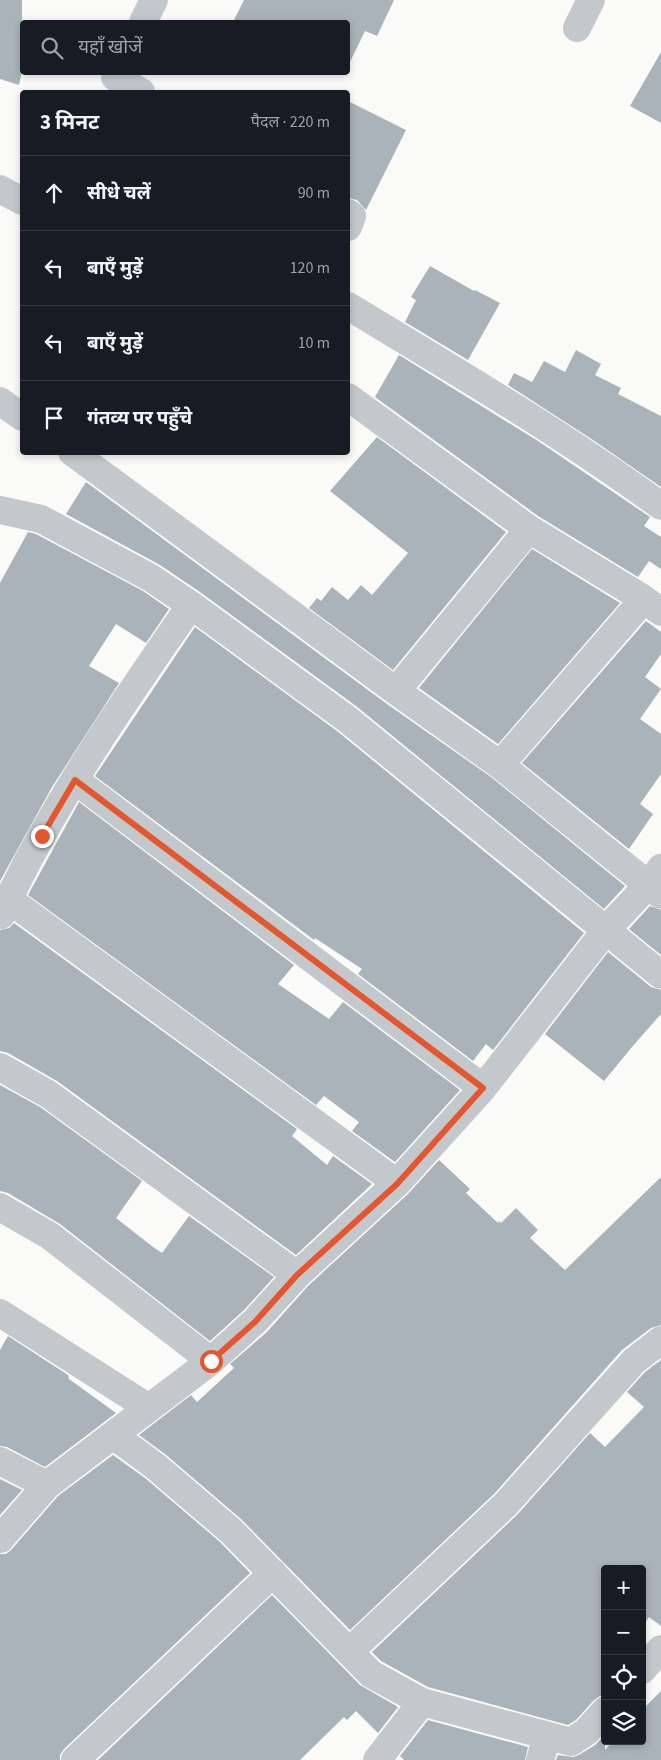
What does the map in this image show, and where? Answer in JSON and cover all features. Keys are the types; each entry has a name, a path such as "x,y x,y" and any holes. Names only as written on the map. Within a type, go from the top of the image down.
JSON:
{"street":[{"path":"144,20 154,0"},
{"path":"577,28 591,0"},
{"path":"116,75 115,78 137,90"},
{"path":"0,188 20,200"},
{"path":"350,307 462,375 625,480 661,506"},
{"path":"350,398 529,529 652,605 500,765"},
{"path":"0,401 20,416"},
{"path":"0,1540 47,1485 211,1361 255,1322 297,1275 397,1184 483,1088 606,930 657,883 500,765 396,691 76,455"},
{"path":"0,510 41,519 151,578 191,605 347,719 661,975"},
{"path":"396,691 529,529"},
{"path":"191,605 127,698 75,780 42,836 4,908 397,1184"},
{"path":"75,780 483,1088"},
{"path":"0,1067 48,1094 297,1275"},
{"path":"0,1207 50,1236 211,1361"},
{"path":"0,1313 149,1408"},
{"path":"349,1652 506,1504 634,1361 661,1340"},
{"path":"113,1435 155,1466 231,1530 371,1674 422,1702 544,1748 571,1742 586,1732 601,1715"},
{"path":"0,1461 47,1485"},
{"path":"75,1760 273,1573"},
{"path":"646,1666 661,1649"},
{"path":"377,1760 422,1702"}],"building":[{"path":"0,0 22,0 22,20 20,20 21,75 19,85 0,79"},
{"path":"244,0 394,0 377,36 365,31 350,62 350,20 234,20"},
{"path":"661,52 661,123 630,106"},
{"path":"350,102 406,130 366,210 357,200 350,198"},
{"path":"430,266 474,291 500,303 468,360 405,322 416,300 411,297"},
{"path":"576,350 601,364 595,375 621,388 618,394 661,416 661,487 508,385 514,373 532,382 544,361 565,372"},
{"path":"399,355 538,441 650,517 644,526 661,537 661,569 649,561 638,577 538,516 375,397"},
{"path":"377,437 506,532 393,670 309,608 317,598 321,601 332,587 348,600 361,585 372,595 408,553 330,491"},
{"path":"86,482 387,704 491,777 625,886 604,909 356,706 160,565 66,514"},
{"path":"28,532 36,534 143,591 169,609 146,643 116,624 89,666 119,683 52,787 0,881 0,583"},
{"path":"532,549 620,603 498,744 419,688"},
{"path":"646,621 661,632 661,654 645,677 661,689 640,719 661,734 661,774 640,804 653,814 629,849 522,763"},
{"path":"195,627 337,731 584,933 493,1050 486,1044 473,1061 358,974 362,969 315,938 314,940 95,776"},
{"path":"79,802 294,965 278,984 329,1019 343,1002 460,1090 395,1162 352,1131 359,1122 324,1096 316,1105 28,895"},
{"path":"650,906 661,910 661,955 629,929"},
{"path":"14,923 297,1129 292,1136 327,1165 333,1156 372,1184 296,1255 57,1081 8,1053 0,1051 0,930 9,928"},
{"path":"608,952 651,987 661,990 661,1014 604,1081 545,1034"},
{"path":"0,1085 40,1107 142,1181 116,1218 153,1247 162,1253 189,1216 274,1277 244,1310 210,1341 60,1224 8,1193 0,1191"},
{"path":"439,1160 470,1189 466,1193 498,1223 499,1221 501,1223 516,1208 538,1230 530,1238 565,1270 661,1177 661,1325 651,1328 622,1350 495,1493 350,1630 241,1519 165,1454 139,1435 191,1395 197,1402 234,1368 230,1364 267,1332 308,1286 408,1194"},
{"path":"8,1336 68,1375 69,1379 116,1413 45,1467 7,1447 0,1446 0,1350"},
{"path":"661,1360 661,1626 649,1617 646,1621 646,1565 601,1565 601,1696 594,1700 576,1720 568,1725 428,1687 381,1661 372,1652 517,1515 590,1433 605,1447 644,1407 627,1392 645,1372"},
{"path":"113,1455 145,1478 220,1542 250,1573 64,1749 60,1755 60,1760 0,1760 0,1554 6,1554 12,1549 58,1496"},
{"path":"0,1479 22,1490 0,1515"},
{"path":"272,1595 360,1685 398,1707 378,1733 356,1711 347,1720 344,1717 300,1760 98,1760"},
{"path":"661,1691 661,1760 556,1760 558,1755 573,1757 579,1755 601,1739 601,1745 605,1745 605,1750 609,1745 646,1745 646,1706"},
{"path":"428,1720 528,1747 525,1760 404,1760 400,1756"}],"route":[{"path":"42,836 75,780 483,1088 397,1184 297,1275 255,1322 211,1361"}]}
